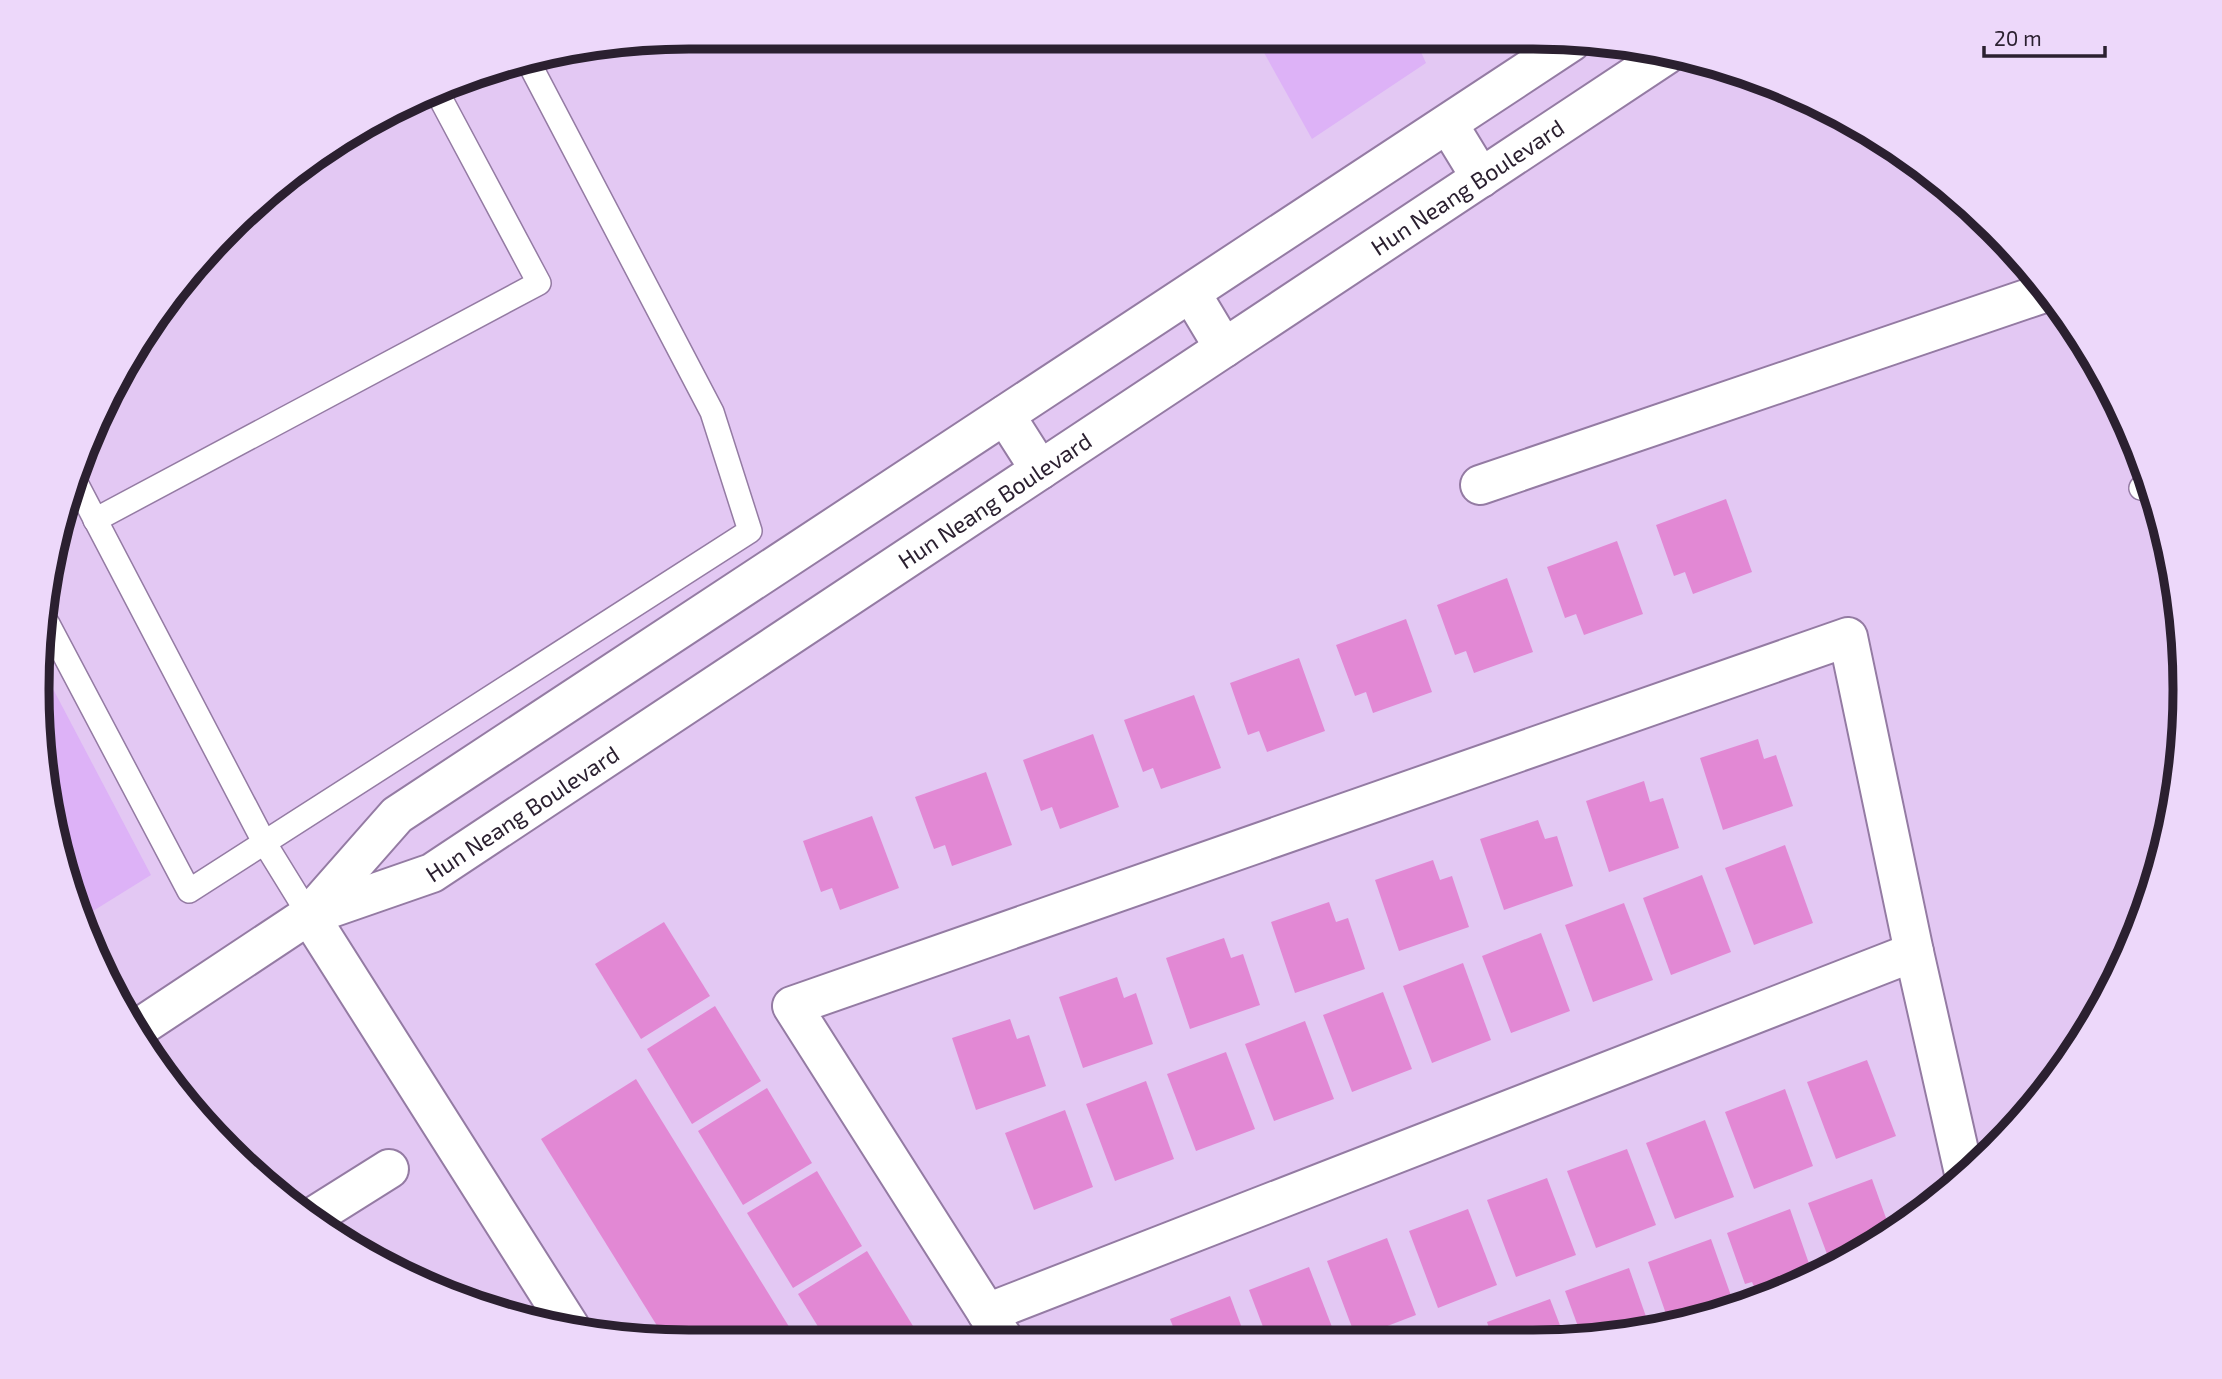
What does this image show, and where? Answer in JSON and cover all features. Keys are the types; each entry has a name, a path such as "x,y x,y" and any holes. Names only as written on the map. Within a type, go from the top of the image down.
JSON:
{"street":[{"name":"Hun Neang Boulevard","path":"309,915 397,815 1560,50"},
{"name":"Hun Neang Boulevard","path":"144,1025 309,915 432,873 1657,61"},
{"path":"1448,124 1481,178"},
{"path":"1191,293 1224,348"},
{"path":"1480,485 2037,295"},
{"path":"1005,415 1040,470"},
{"path":"1914,952 995,1326 792,1006 1848,637 1962,1164"},
{"path":"309,915 564,1318"},
{"path":"320,1212 389,1169"}],"lane":[{"path":"52,631 189,891 750,531 712,412 532,69"},
{"path":"95,520 539,284 441,99"},
{"path":"81,492 264,842 309,915"}],"shaded area":[{"path":"1262,49 1420,49 1426,63 1312,139"},
{"path":"49,682 151,875 90,913 61,814 50,731"}],"building":[{"path":"1726,499 1752,572 1693,594 1685,572 1674,576 1656,525"},
{"path":"1617,541 1643,614 1584,635 1576,614 1565,618 1547,567"},
{"path":"1507,578 1533,652 1474,673 1466,651 1455,655 1437,605"},
{"path":"1406,619 1432,692 1373,713 1366,692 1355,696 1336,645"},
{"path":"1299,658 1325,731 1267,752 1259,731 1248,735 1230,683"},
{"path":"1194,695 1221,768 1161,789 1153,768 1143,772 1124,720"},
{"path":"1093,734 1119,807 1060,829 1052,807 1041,811 1023,760"},
{"path":"1758,739 1764,759 1776,755 1793,806 1723,830 1700,758"},
{"path":"986,772 1012,845 952,866 945,845 934,849 915,797"},
{"path":"1644,781 1650,802 1663,798 1679,848 1609,872 1586,801"},
{"path":"872,816 899,888 840,910 832,888 821,892 803,841"},
{"path":"1538,820 1545,839 1557,836 1573,886 1504,910 1480,839"},
{"path":"1785,845 1813,923 1754,945 1725,868"},
{"path":"1433,860 1440,880 1452,876 1469,927 1399,951 1375,880"},
{"path":"1702,875 1731,952 1671,975 1643,898"},
{"path":"1329,902 1336,922 1348,918 1365,969 1295,993 1271,922"},
{"path":"1624,903 1653,980 1593,1002 1565,925"},
{"path":"664,922 710,996 641,1039 595,964"},
{"path":"1541,933 1570,1011 1511,1033 1482,956"},
{"path":"1224,938 1231,958 1243,954 1260,1005 1190,1029 1166,958"},
{"path":"1463,963 1491,1040 1432,1063 1403,986"},
{"path":"1117,977 1124,998 1136,993 1153,1044 1083,1068 1059,997"},
{"path":"1383,992 1412,1069 1352,1092 1323,1015"},
{"path":"715,1006 761,1081 692,1124 647,1049"},
{"path":"1010,1019 1017,1039 1029,1035 1046,1086 976,1110 952,1038"},
{"path":"1305,1021 1334,1099 1274,1121 1245,1044"},
{"path":"1226,1052 1255,1129 1196,1151 1167,1074"},
{"path":"1867,1060 1896,1136 1836,1159 1807,1082"},
{"path":"636,1079 791,1330 659,1329 541,1139"},
{"path":"1146,1081 1174,1159 1115,1181 1086,1104"},
{"path":"767,1088 812,1163 743,1205 698,1131"},
{"path":"1785,1089 1813,1166 1754,1189 1725,1112"},
{"path":"1065,1110 1093,1187 1034,1210 1005,1133"},
{"path":"1705,1120 1734,1197 1675,1219 1646,1143"},
{"path":"1627,1149 1656,1225 1596,1248 1567,1171"},
{"path":"817,1171 862,1246 793,1288 747,1213"},
{"path":"1547,1178 1576,1255 1516,1277 1487,1200"},
{"path":"1872,1179 1888,1222 1835,1254 1834,1251 1827,1254 1808,1203"},
{"path":"1468,1209 1497,1285 1438,1308 1409,1231"},
{"path":"1790,1209 1810,1267 1755,1290 1752,1282 1745,1284 1727,1233"},
{"path":"1387,1238 1416,1315 1377,1330 1353,1330 1327,1261"},
{"path":"1711,1239 1732,1298 1666,1314 1648,1262"},
{"path":"867,1251 913,1326 907,1330 820,1330 798,1294"},
{"path":"1309,1267 1333,1330 1264,1330 1249,1290"},
{"path":"1629,1268 1647,1320 1579,1329 1565,1291"},
{"path":"1230,1296 1243,1330 1174,1330 1170,1319"},
{"path":"1550,1299 1562,1329 1490,1330 1487,1322"}]}
